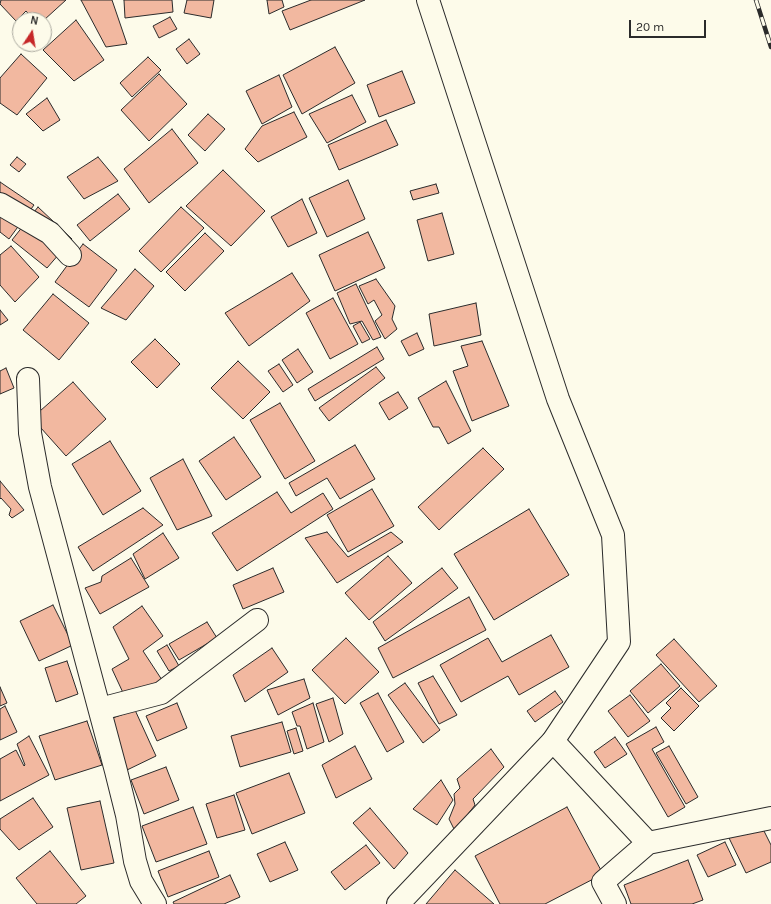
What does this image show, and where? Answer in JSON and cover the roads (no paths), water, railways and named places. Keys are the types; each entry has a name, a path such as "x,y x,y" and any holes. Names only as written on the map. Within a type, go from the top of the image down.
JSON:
{"street":[{"path":"398,904 553,741 619,642 613,535 558,399 428,0"},
{"path":"0,204 50,233 70,255"},
{"path":"28,378 30,433 40,487 127,815 135,860 141,881 155,904"},
{"path":"100,709 161,693 257,620"},
{"path":"553,741 648,843"},
{"path":"615,904 603,882 648,843 771,818"}],"railway":[{"path":"756,0 771,47"}]}
